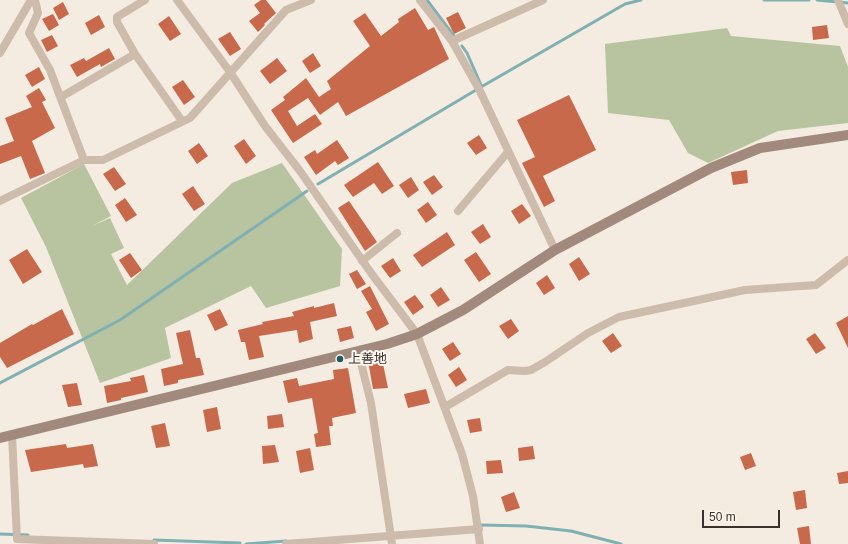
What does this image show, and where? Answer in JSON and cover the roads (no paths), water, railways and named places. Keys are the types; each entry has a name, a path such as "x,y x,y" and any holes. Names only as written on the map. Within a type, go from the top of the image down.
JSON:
{"street":[{"path":"0,53 31,0"},
{"path":"35,0 38,13 29,33 50,70 84,160"},
{"path":"144,0 117,17 117,22 135,54 182,121"},
{"path":"177,0 230,72 264,126 300,171 362,261 417,334 462,454 473,496 480,544"},
{"path":"0,201 84,160 103,160 190,118 286,10 311,0"},
{"path":"420,0 452,41 478,89 556,250"},
{"path":"452,41 543,0"},
{"path":"839,2 848,24"},
{"path":"61,97 135,54"},
{"path":"0,438 387,344 417,334 463,310 556,250 631,209 712,168 760,148 848,135"},
{"path":"458,211 508,152"},
{"path":"362,261 397,234"},
{"path":"445,407 508,370 525,371 536,367 588,334 619,317 745,290 816,285 848,260"},
{"path":"358,351 370,403 392,540"},
{"path":"12,435 16,535 154,544"},
{"path":"286,544 392,540 479,529"}],"waterway":[{"path":"427,0 454,36"},
{"path":"318,184 481,87 625,4 641,0"},
{"path":"764,0 809,0"},
{"path":"817,0 848,3"},
{"path":"462,46 467,53 481,85"},
{"path":"0,383 120,320 307,191"},
{"path":"482,525 526,526 571,531 621,544"},
{"path":"0,534 28,535"},
{"path":"154,540 240,543"},
{"path":"246,544 286,541"}],"place":[{"name":"上善地","path":"340,359"}]}
